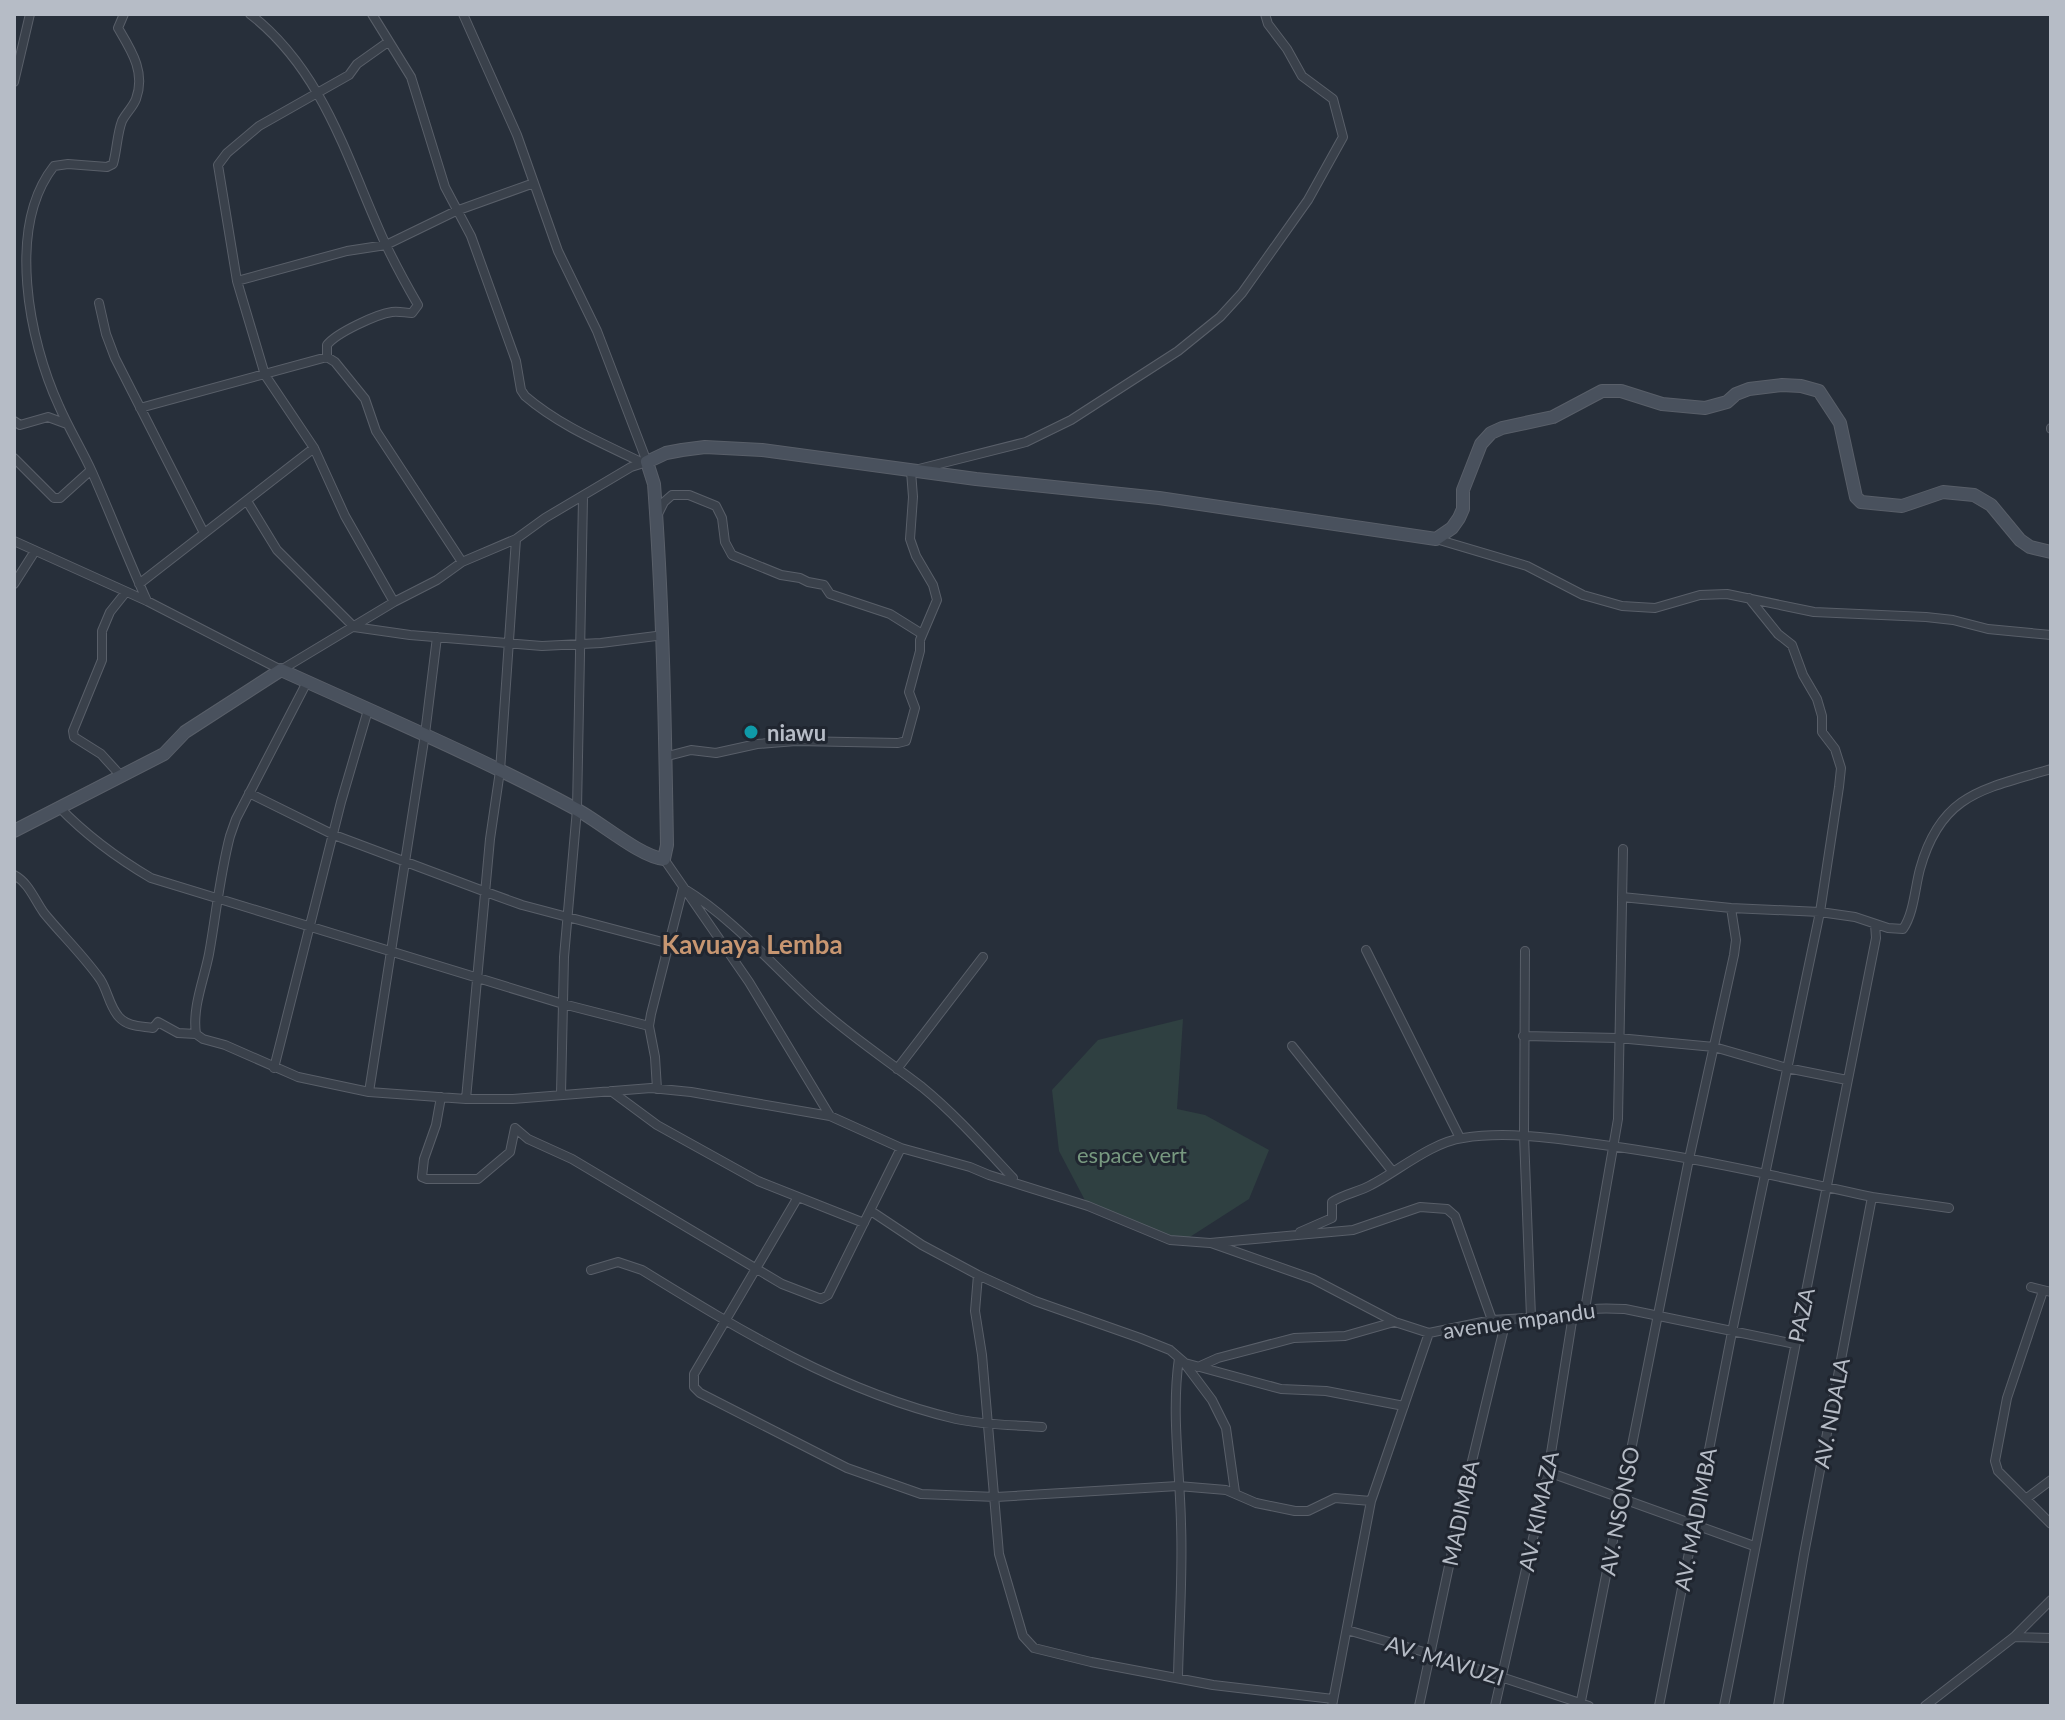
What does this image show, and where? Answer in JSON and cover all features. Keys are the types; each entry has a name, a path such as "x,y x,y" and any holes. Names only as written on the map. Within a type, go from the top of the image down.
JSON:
{"street":[{"path":"124,14 118,28 126,46 137,58 140,75 136,100 121,122 113,164 107,167 54,166 39,191 29,233 25,271 41,354 58,404 91,470 147,601"},
{"path":"250,14 286,46 338,129 386,245 418,308 412,313 390,312 381,315 340,335 327,345 327,357"},
{"path":"372,14 411,77 445,187 471,236 516,361 521,390 555,419 605,447 645,463"},
{"path":"463,14 517,135 558,251 603,344 645,463 653,472 664,635 667,845 664,859"},
{"path":"911,471 1026,442 1071,420 1178,351 1220,317 1242,293 1308,200 1343,137 1333,99 1302,76 1268,24 1265,14"},
{"path":"14,82 27,16"},
{"path":"388,42 357,64 349,75 259,126 227,153 218,165 237,281 265,375 314,448 345,516 394,602"},
{"path":"237,281 347,251 386,245 456,211 534,183"},
{"path":"99,303 115,358 204,533"},
{"path":"140,408 327,357 335,362 365,399 371,421 388,451 462,562"},
{"path":"1436,539 1452,528 1459,518 1463,509 1463,490 1481,444 1491,433 1502,428 1553,417 1602,391 1621,391 1662,404 1705,408 1727,402 1749,389 1782,385 1812,388 1827,401 1840,423 1856,497 1861,502 1902,506 1943,492 1974,495 1991,505 2020,540 2030,547 2051,552"},
{"path":"14,421 20,425 48,417 68,424"},
{"path":"139,584 314,448"},
{"path":"14,831 164,754 185,732 281,670 394,602 437,580 462,562 516,539 545,518 631,467 682,450 736,448 1174,500 1436,539 1527,566 1583,595 1622,606 1655,608 1712,593 1814,612 1926,617 1988,629 2051,635"},
{"path":"14,458 54,498 60,498 91,470"},
{"path":"664,757 691,750 716,753 757,744 796,741 906,741 915,708 910,687 922,634 937,600 933,585 910,539 911,471"},
{"path":"657,517 664,502 672,495 702,499 719,511 725,542 732,555 781,575 824,585 830,594 890,614 922,634"},
{"path":"561,1094 567,916 577,809 583,498"},
{"path":"247,501 277,550 354,627 509,645 580,644 664,635"},
{"path":"466,1099 500,771 516,539"},
{"path":"14,541 147,601 281,670 425,734 577,809 648,854 664,859 749,982 830,1116"},
{"path":"14,584 35,551"},
{"path":"121,776 101,754 74,737 73,731 102,660 102,631 110,612 126,592"},
{"name":"AV. MADIMBA","path":"1659,1706 1693,1524 1820,912 1834,833 1841,768 1835,749 1822,732 1817,699 1803,675 1792,645 1778,634 1749,598"},
{"path":"369,1092 425,734 437,637"},
{"path":"196,1034 198,999 230,836 307,682"},
{"path":"274,1068 341,802 368,710"},
{"path":"1622,897 1731,908 1820,912 1903,929 1907,925 1928,846 1948,811 1978,793 2051,769"},
{"path":"249,793 334,835 486,892 670,944"},
{"path":"59,807 112,853 142,873 173,886 563,1004 649,1026"},
{"path":"1585,1309 1618,1119 1623,849"},
{"path":"14,875 24,880 43,912 98,976 118,1016 128,1024 153,1028 158,1022 178,1033 196,1034 298,1077 369,1092 466,1099 513,1099 657,1089 830,1116 901,1148 1088,1206 1170,1240 1210,1243 1353,1230 1420,1207 1447,1209 1455,1216 1492,1320"},
{"path":"657,1089 649,1026 683,888"},
{"path":"683,888 706,902 747,937 817,1006 951,1113 1013,1178"},
{"name":"AV. NSONSO","path":"1584,1705 1657,1316 1734,955 1736,940 1731,908"},
{"name":"PAZA","path":"1724,1706 1876,938 1875,924"},
{"path":"1366,950 1460,1138"},
{"path":"1525,951 1524,1136 1531,1317"},
{"path":"897,1069 983,957"},
{"path":"1523,1036 1618,1038 1714,1047 1787,1068 1847,1080"},
{"path":"1292,1046 1393,1172"},
{"path":"611,1091 657,1125 758,1181 864,1223"},
{"path":"441,1097 422,1177 478,1179 510,1152 515,1128 528,1139 572,1159 801,1293 826,1299 901,1148"},
{"path":"1293,1236 1332,1218 1332,1202 1336,1199 1367,1187 1423,1153 1460,1138 1524,1136 1614,1146 1765,1173 1872,1197 1949,1208"},
{"path":"798,1197 694,1374 694,1387 700,1393 820,1455 890,1485 921,1494 996,1497 1178,1486 1235,1492 1256,1503 1295,1511 1308,1511 1335,1498 1371,1501"},
{"name":"AV. NDALA","path":"1778,1706 1872,1197"},
{"path":"871,1211 922,1245 978,1275 1035,1301 1170,1350 1212,1400 1226,1428 1235,1492"},
{"name":"avenue mpandu","path":"1210,1243 1313,1279 1395,1322 1429,1333 1492,1320 1573,1315 1585,1309 1613,1308 1795,1344"},
{"path":"591,1270 618,1262 642,1270 726,1323 820,1371 915,1408 960,1420 1042,1427"},
{"path":"978,1275 975,1311 982,1355 999,1554 1023,1636 1034,1648 1091,1662 1332,1702 1371,1501 1429,1333"},
{"path":"2031,1287 2047,1291 2007,1398 1995,1461 1998,1471 2051,1524"},
{"name":"AV. KIMAZA","path":"1495,1706 1548,1472 1573,1315"},
{"name":"MADIMBA","path":"1419,1706 1473,1455 1506,1320"},
{"path":"1198,1367 1218,1358 1294,1338 1345,1336 1395,1322"},
{"path":"1182,1361 1281,1389 1326,1391 1404,1406"},
{"path":"1178,1677 1181,1522 1176,1389 1182,1361"},
{"path":"1548,1472 1754,1546"},
{"path":"2027,1498 2051,1480"},
{"path":"1925,1706 2014,1637 2051,1600"},
{"name":"AV. MAVUZI","path":"1347,1630 1431,1654 1584,1705"},
{"path":"2014,1637 2032,1640 2051,1638"}],"green space":[{"name":"espace vert","path":"1183,1019 1177,1109 1205,1115 1269,1150 1249,1199 1182,1242 1088,1206 1059,1151 1052,1090 1098,1040"}],"place":[{"name":"niawu","path":"751,732"}],"district":[{"name":"Kavuaya Lemba","path":"752,944"}]}
